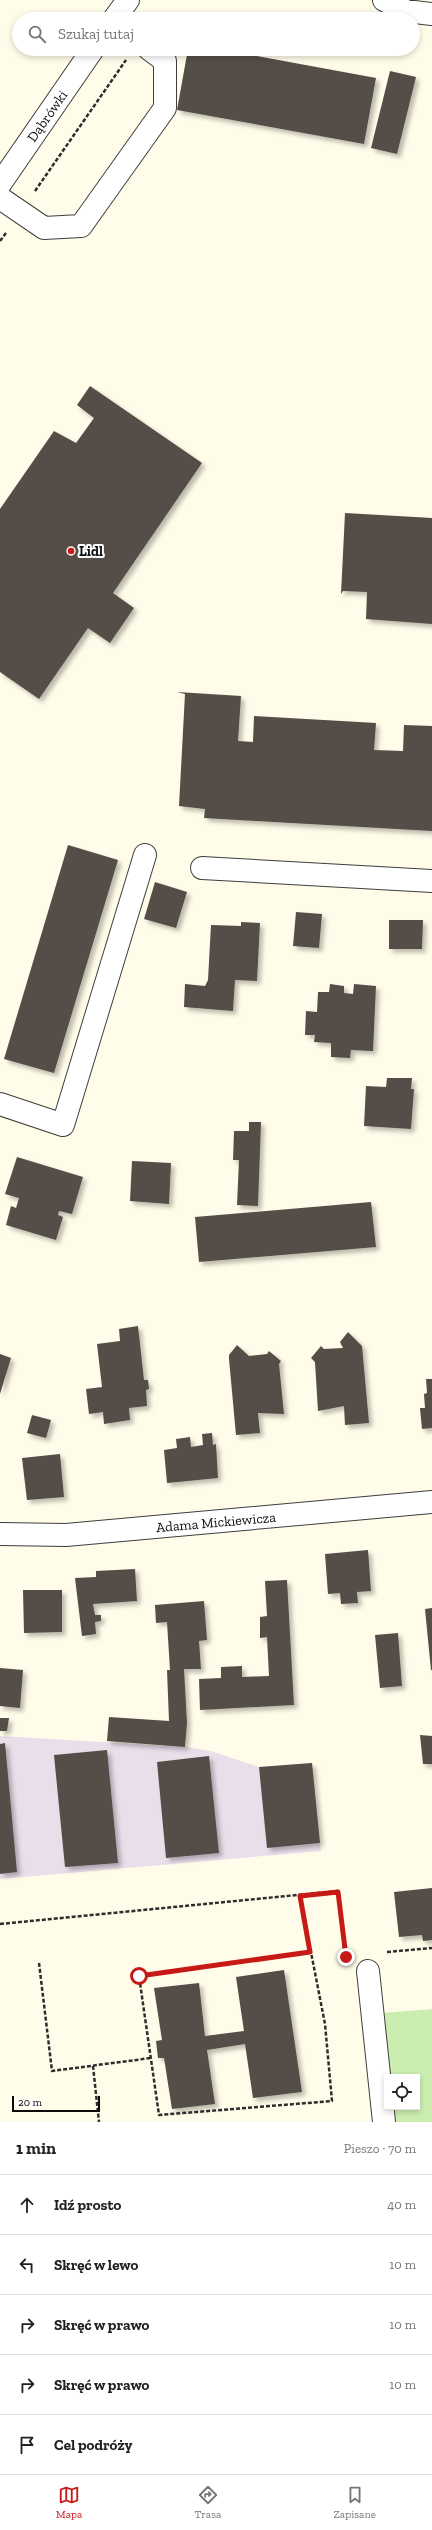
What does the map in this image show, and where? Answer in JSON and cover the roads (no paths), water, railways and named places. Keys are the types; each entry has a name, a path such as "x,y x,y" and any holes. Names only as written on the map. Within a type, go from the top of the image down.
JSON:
{"street":[{"path":"119,12 128,0"},
{"path":"384,0 406,10 419,12"},
{"path":"420,12 432,14"},
{"name":"Dąbrówki","path":"0,184 88,56"},
{"path":"0,198 44,228 81,226 165,108 165,61 151,56"},
{"path":"0,1104 63,1124 145,855"},
{"path":"202,868 432,881"},
{"name":"Adama Mickiewicza","path":"0,1534 66,1535 432,1502"},
{"path":"368,1971 384,2122"}],"place":[{"name":"Lidl","path":"71,551"}]}
